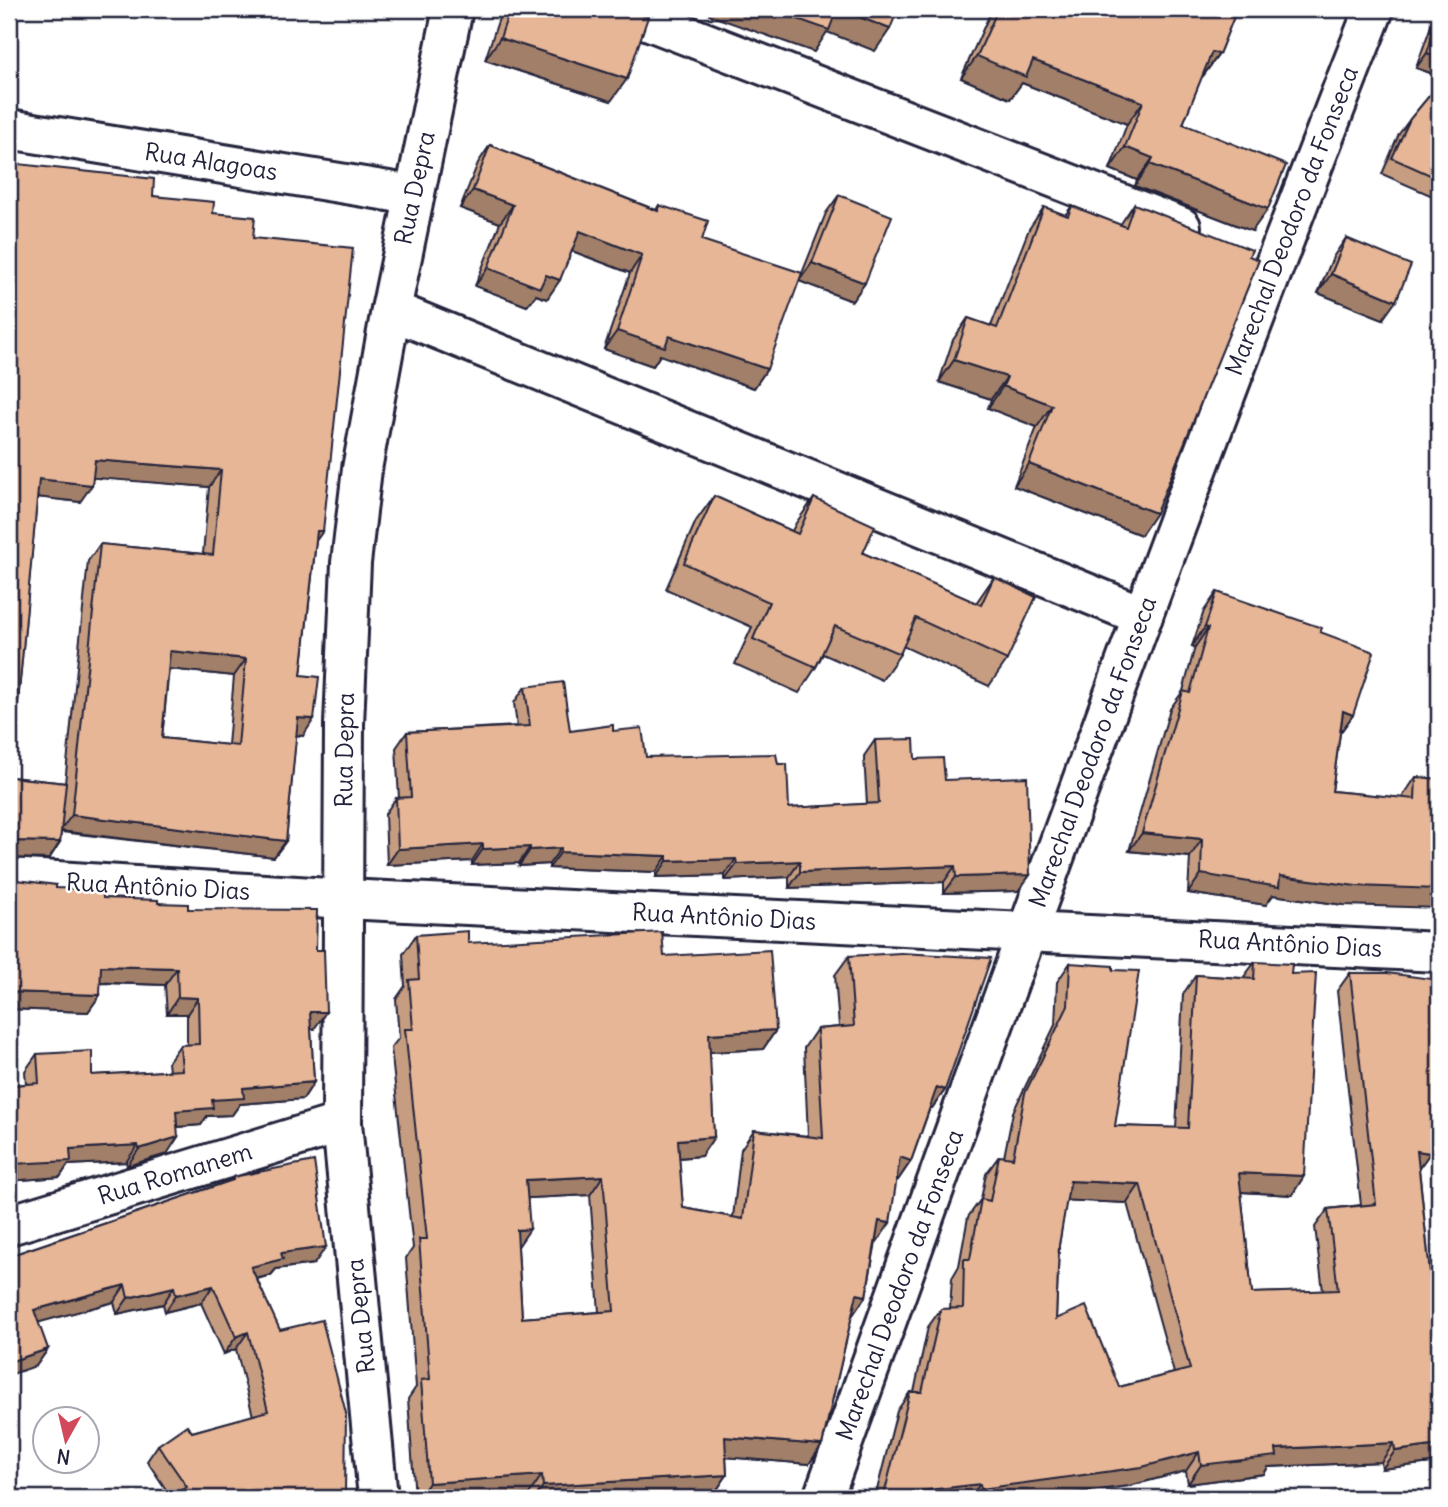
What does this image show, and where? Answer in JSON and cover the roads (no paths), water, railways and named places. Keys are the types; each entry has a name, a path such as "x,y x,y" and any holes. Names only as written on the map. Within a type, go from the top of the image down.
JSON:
{"street":[{"name":"Rua Depra","path":"378,1498 342,1123 344,724 351,563 362,469 391,310 453,9"},
{"path":"619,9 1210,238"},
{"name":"Marechal Deodoro da Fonseca","path":"823,1498 1143,616 1261,258 1374,9"},
{"name":"Rua Alagoas","path":"9,129 413,195"},
{"path":"391,310 1143,616"},
{"name":"Rua Antônio Dias","path":"9,878 345,899 1439,952"},
{"name":"Rua Romanem","path":"9,1225 342,1123"}]}
